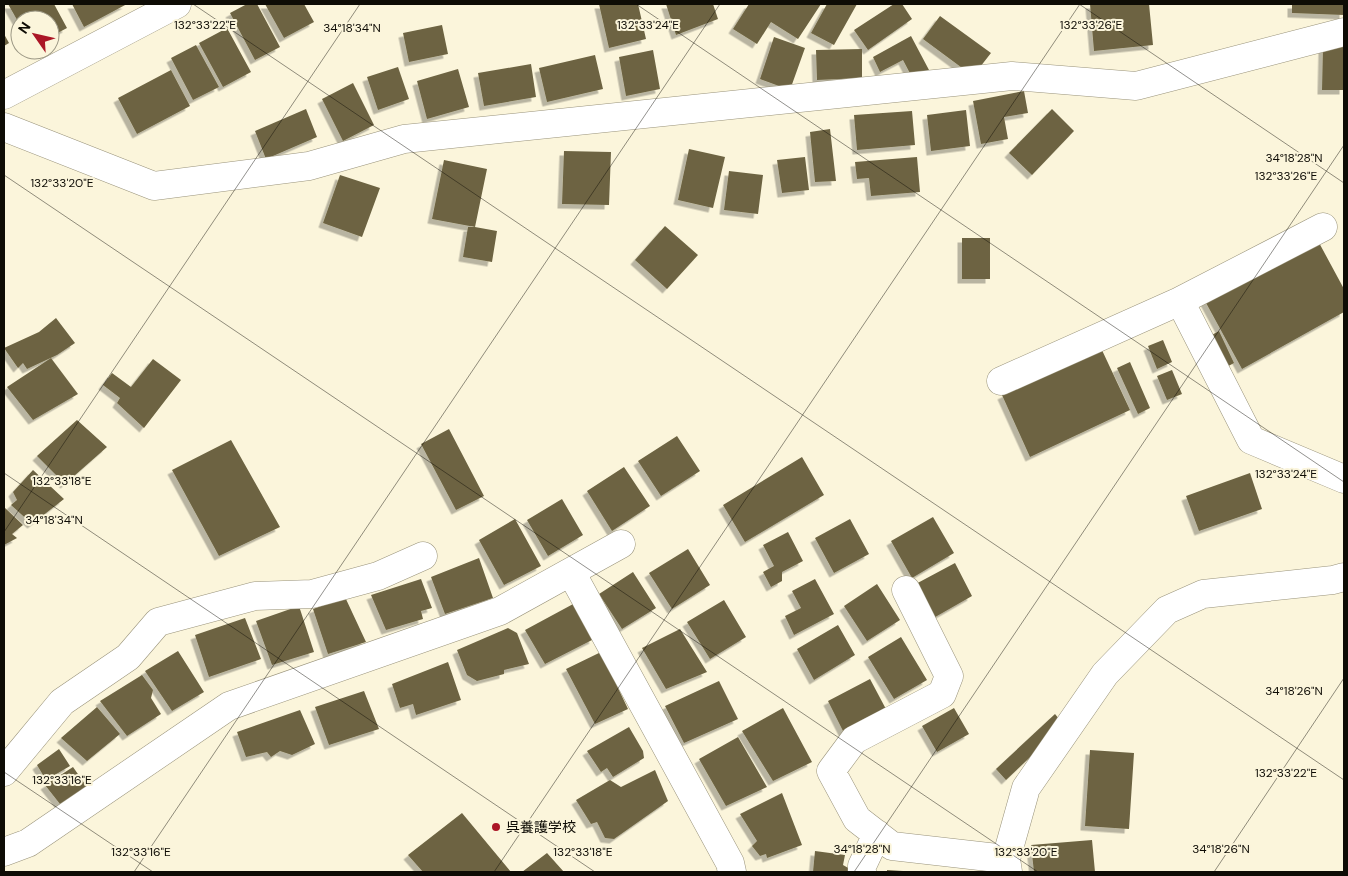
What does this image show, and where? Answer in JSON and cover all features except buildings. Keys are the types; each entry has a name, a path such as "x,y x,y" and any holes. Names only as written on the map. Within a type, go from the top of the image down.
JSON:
{"street":[{"path":"4,95 177,4"},
{"path":"4,127 154,186 309,166 404,139 1003,77 1136,86 1344,32"},
{"path":"1001,381 1180,302 1323,227"},
{"path":"1180,302 1251,440 1344,479"},
{"path":"4,852 28,844 229,706 500,611 622,544"},
{"path":"4,772 62,702 128,657 158,622 255,596 312,594 378,576 423,556"},
{"path":"571,572 730,863 732,872"},
{"path":"906,590 949,676 942,694 854,740 831,772 857,820 892,846 1007,866 1026,788 1105,674 1167,610 1203,594 1333,580 1344,577"},
{"path":"862,872 862,866 877,834"}],"place":[{"name":"呉養護学校","path":"496,827"}]}
